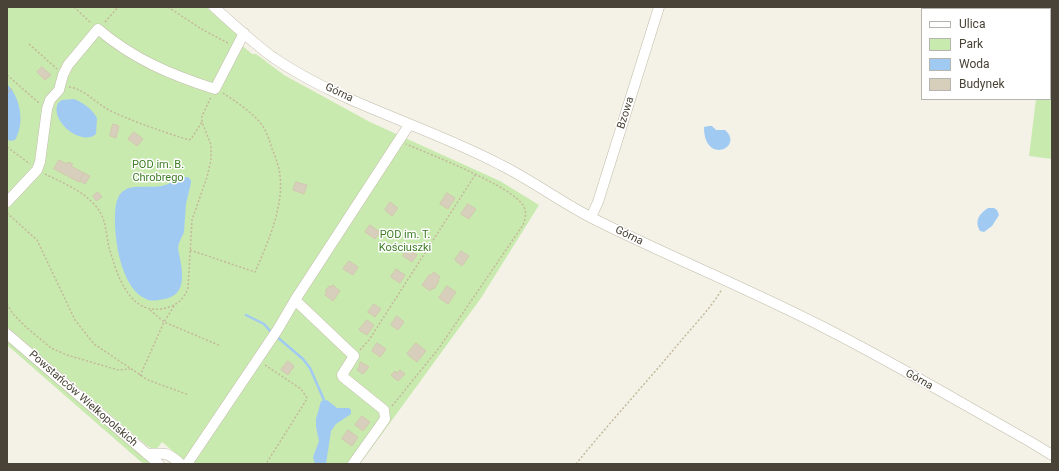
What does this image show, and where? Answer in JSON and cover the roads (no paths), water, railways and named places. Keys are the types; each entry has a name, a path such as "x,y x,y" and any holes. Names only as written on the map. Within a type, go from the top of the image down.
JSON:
{"street":[{"name":"Górna","path":"214,7 274,58 329,89 409,125 471,150 501,165 591,218 666,254 727,280 825,328 1052,455"},
{"name":"Bzowa","path":"591,218 600,194 658,7"},
{"path":"7,202 37,170 40,162 47,109 50,100 61,86 63,75 68,65 98,29 132,54 155,67 181,78 215,89 244,33"},
{"path":"187,464 256,359 278,330 294,300 409,125"},
{"path":"294,300 354,356 342,375 343,377 384,410 385,419 353,464"},
{"name":"Powstańców Wielkopolskich","path":"7,334 159,464"},
{"path":"147,454 166,453 181,464"}],"water":[{"path":"7,84 16,96 21,119 18,134 15,140 10,141 7,139"},
{"path":"74,99 81,102 93,112 97,118 96,134 90,137 75,135 62,124 56,110 58,103 62,100"},
{"path":"712,126 716,130 725,130 730,136 730,142 727,147 722,150 716,150 710,146 706,139 704,127"},
{"path":"181,177 188,177 191,180 191,183 186,204 184,232 178,248 182,271 181,285 177,293 170,298 152,301 148,300 138,294 126,277 122,267 117,245 115,226 117,200 121,193 130,188 160,186 169,184"},
{"path":"988,208 994,208 997,210 999,215 992,226 984,232 980,231 977,224 978,218"},
{"path":"327,400 337,408 349,408 351,410 351,414 336,424 331,431 326,464 315,464 313,457 319,441 316,419 321,401"}],"waterway":[{"path":"246,315 264,324 271,332"},
{"path":"276,336 303,359 310,368 324,400"}],"park label":[{"name":"POD im. B. Chrobrego","path":"158,171"},
{"name":"POD im. T. Kościuszki","path":"405,241"}]}
